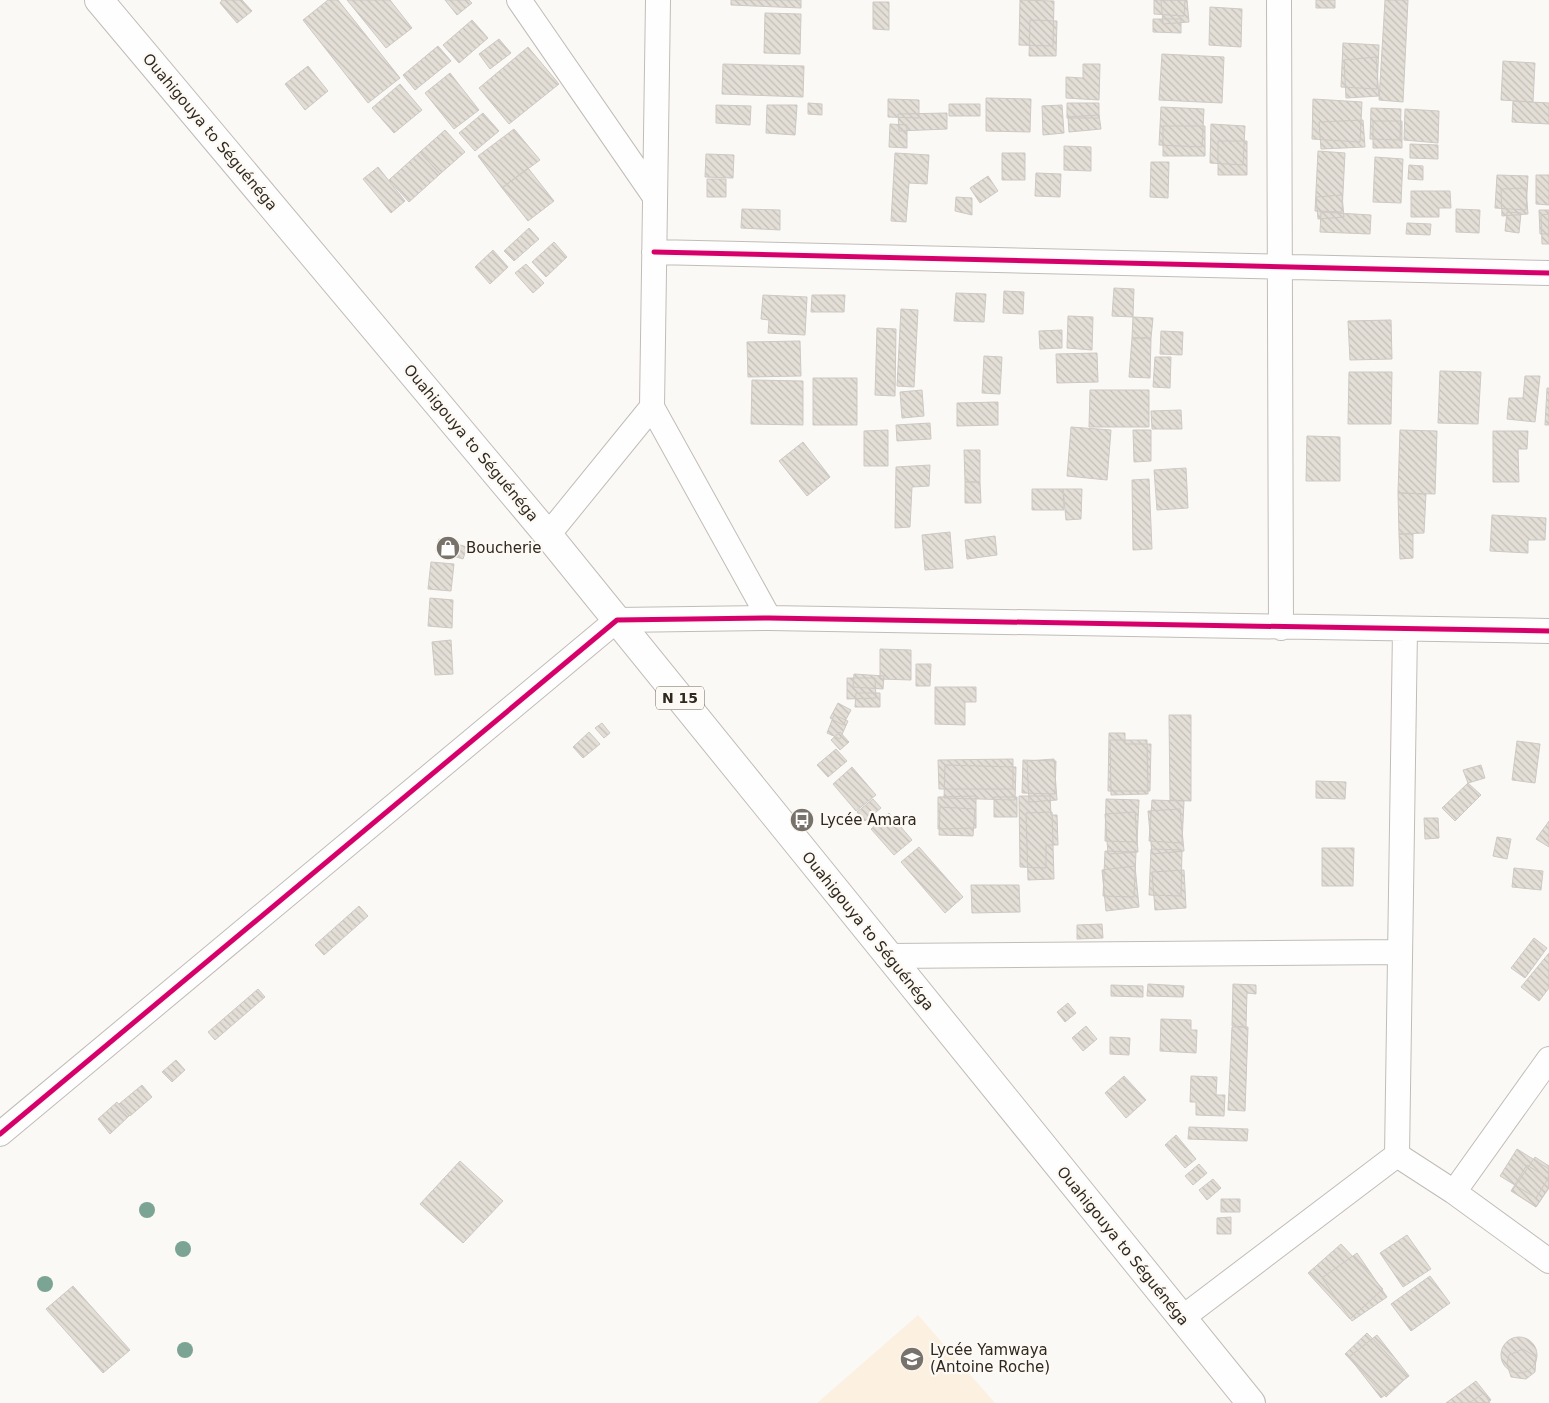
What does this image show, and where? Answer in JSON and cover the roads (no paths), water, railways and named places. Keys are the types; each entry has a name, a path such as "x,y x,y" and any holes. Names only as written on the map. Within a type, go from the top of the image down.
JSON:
{"main road":[{"name":"Ouahigouya to Séguénéga","path":"99,0 548,535 887,956 1252,1403"}],"street":[{"path":"519,0 655,198"},
{"path":"658,0 652,407 769,618"},
{"path":"1279,0 1281,628"},
{"path":"654,252 1549,273"},
{"path":"548,535 652,407"},
{"path":"0,1134 617,620 769,618 1549,631"},
{"path":"1397,1155 1398,952 1405,630"},
{"path":"887,956 1398,952"},
{"path":"1454,1192 1549,1058"},
{"path":"1397,1155 1454,1192 1549,1261"},
{"path":"1182,1318 1397,1155"}],"place":[{"name":"Boucherie","path":"448,548"},
{"name":"Lycée Amara","path":"802,820"},
{"name":"Lycée Yamwaya (Antoine Roche)","path":"912,1359"}]}
